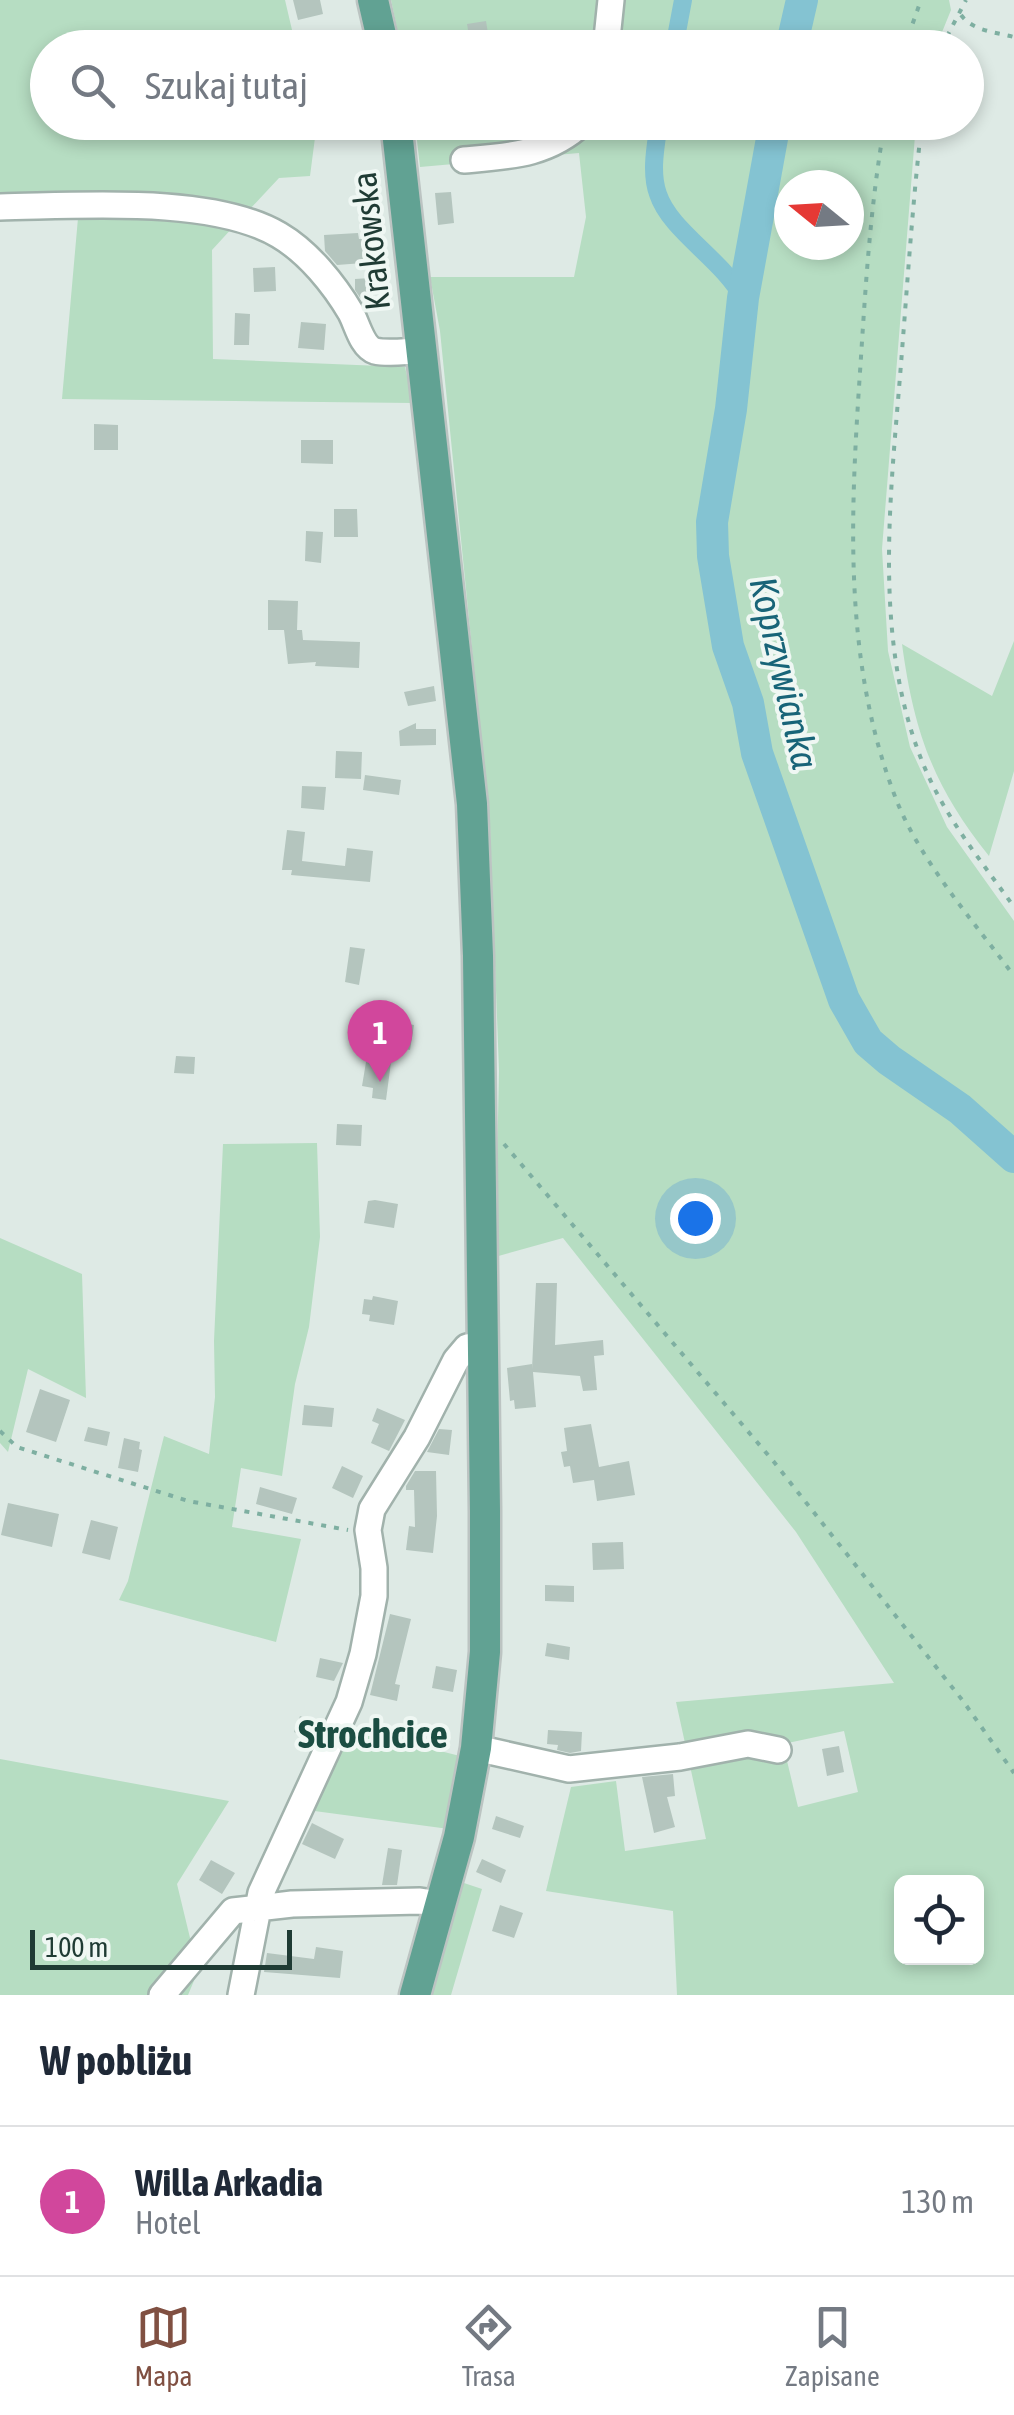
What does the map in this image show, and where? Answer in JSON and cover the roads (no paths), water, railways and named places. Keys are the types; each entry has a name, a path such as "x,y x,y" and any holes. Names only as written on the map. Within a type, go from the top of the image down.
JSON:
{"main road":[{"path":"374,0 380,30"},
{"name":"Krakowska","path":"398,140 472,804 484,1344 485,1652 476,1748 459,1837 415,1995"}],"street":[{"path":"608,30 611,0"},
{"path":"464,160 538,152 562,140"},
{"path":"0,207 184,209 244,220 279,235 310,259 350,310 368,347 376,351 421,350"},
{"path":"241,1995 261,1893 355,1684 374,1596 372,1509 417,1438 456,1360 467,1347 484,1344"},
{"path":"476,1748 569,1770 661,1760 748,1744 778,1750"},
{"path":"162,1995 226,1916 239,1909 440,1904"}],"waterway":[{"path":"677,30 683,0"},
{"name":"Koprzywianka","path":"795,30 802,0"},
{"path":"656,140 654,177 664,207 723,270 743,298"},
{"name":"Koprzywianka","path":"772,140 743,298 731,409 712,522 713,556 728,646 748,703 757,753 844,1000 868,1042 960,1109 1014,1157"}],"place":[{"name":"Willa Arkadia","path":"380,1082"}],"district":[{"name":"Strochcice","path":"373,1734"}]}
